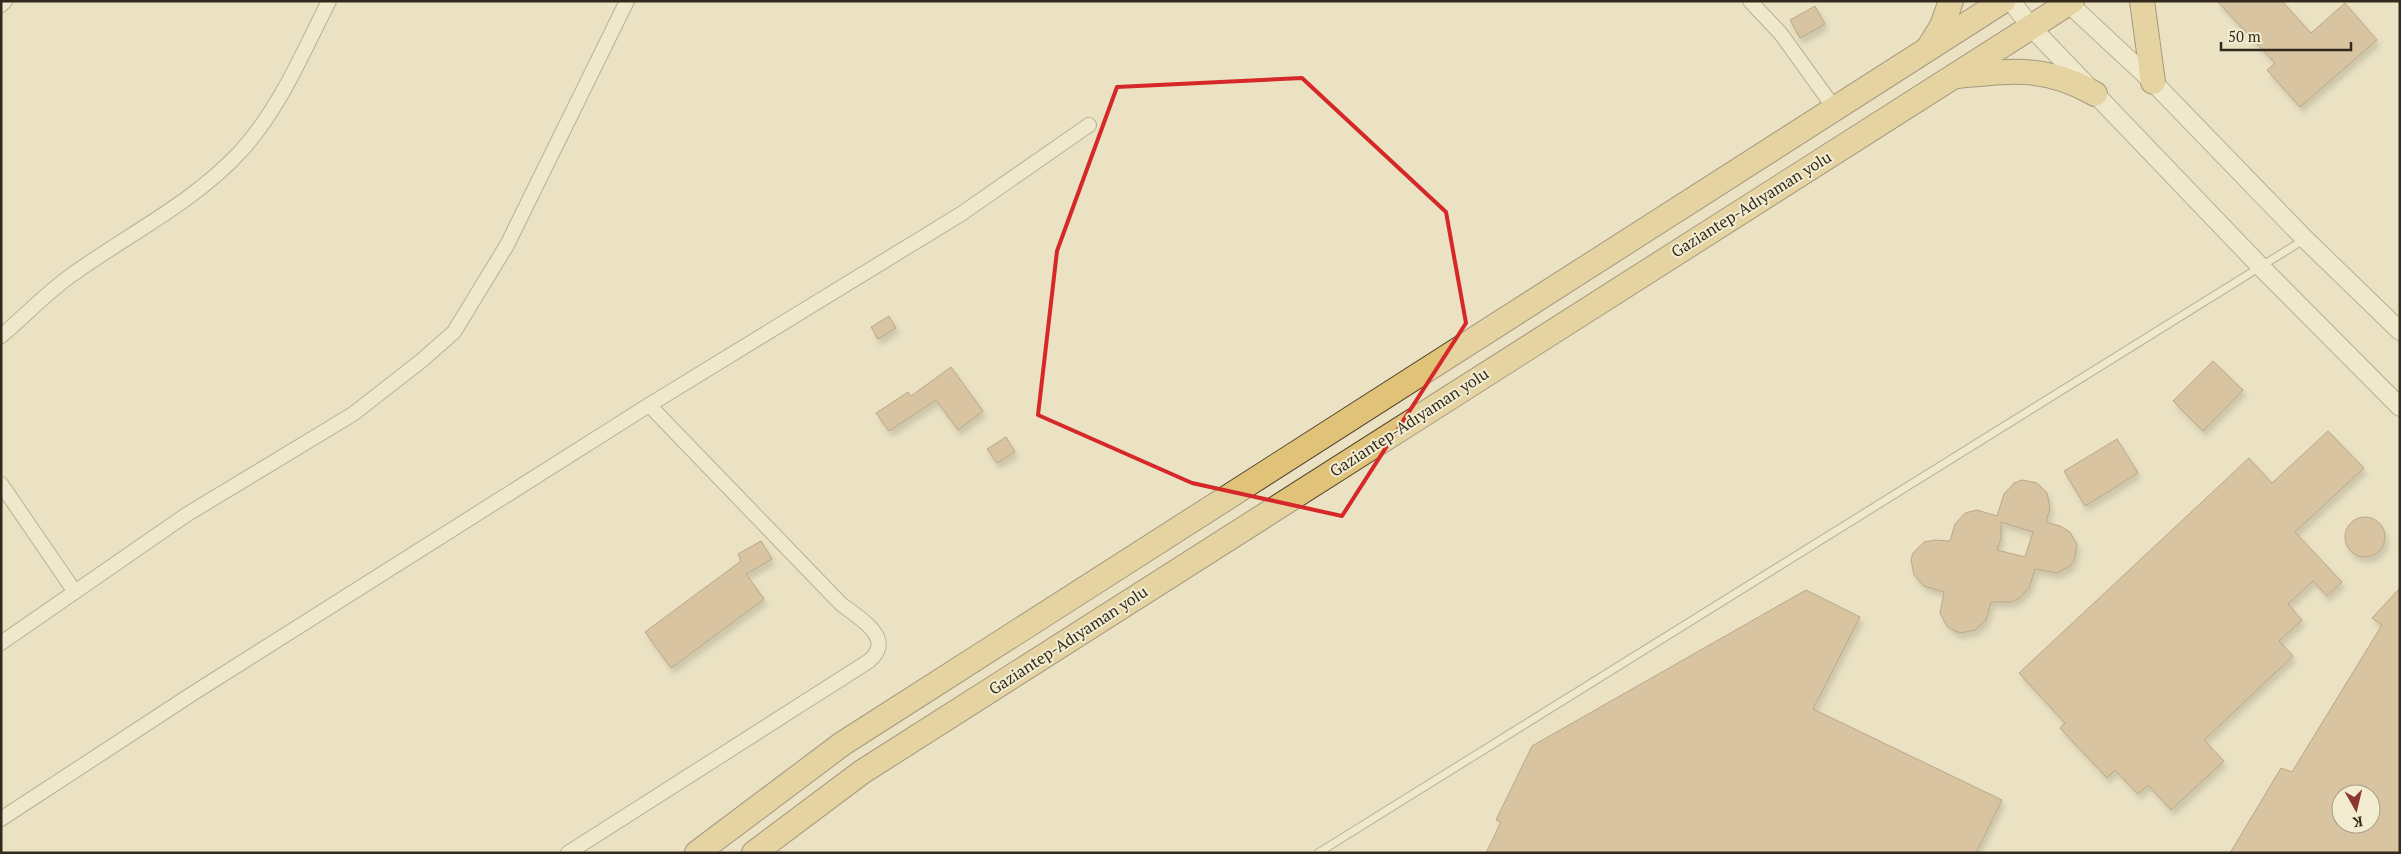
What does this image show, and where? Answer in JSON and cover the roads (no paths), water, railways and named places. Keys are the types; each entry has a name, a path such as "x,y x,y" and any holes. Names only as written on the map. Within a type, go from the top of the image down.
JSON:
{"highway":[{"path":"1928,49 1942,26 1951,1"},
{"name":"Gaziantep-Adıyaman yolu","path":"697,853 842,744 2002,1"},
{"path":"2142,1 2153,82"},
{"name":"Gaziantep-Adıyaman yolu","path":"754,853 862,772 2069,2"},
{"path":"1953,76 2021,70 2073,81 2095,94"}],"street":[{"path":"1,5 5,1"},
{"path":"1,336 71,275 186,199 224,168 252,137 272,110 329,1"},
{"path":"1,643 186,515 353,414 388,388 454,332 507,244 627,1"},
{"path":"1750,1 1781,34 1835,109"},
{"path":"2011,1 2031,27 2095,94 2260,266 2400,407"},
{"path":"2069,2 2153,82 2305,239 2400,331"},
{"path":"1,819 192,694 648,405 961,214 1089,125"},
{"path":"568,853 869,661 878,651 880,643 877,634 871,627 841,604 648,405"},
{"path":"1,484 75,592"}],"lane":[{"path":"1318,853 2305,239"}]}
